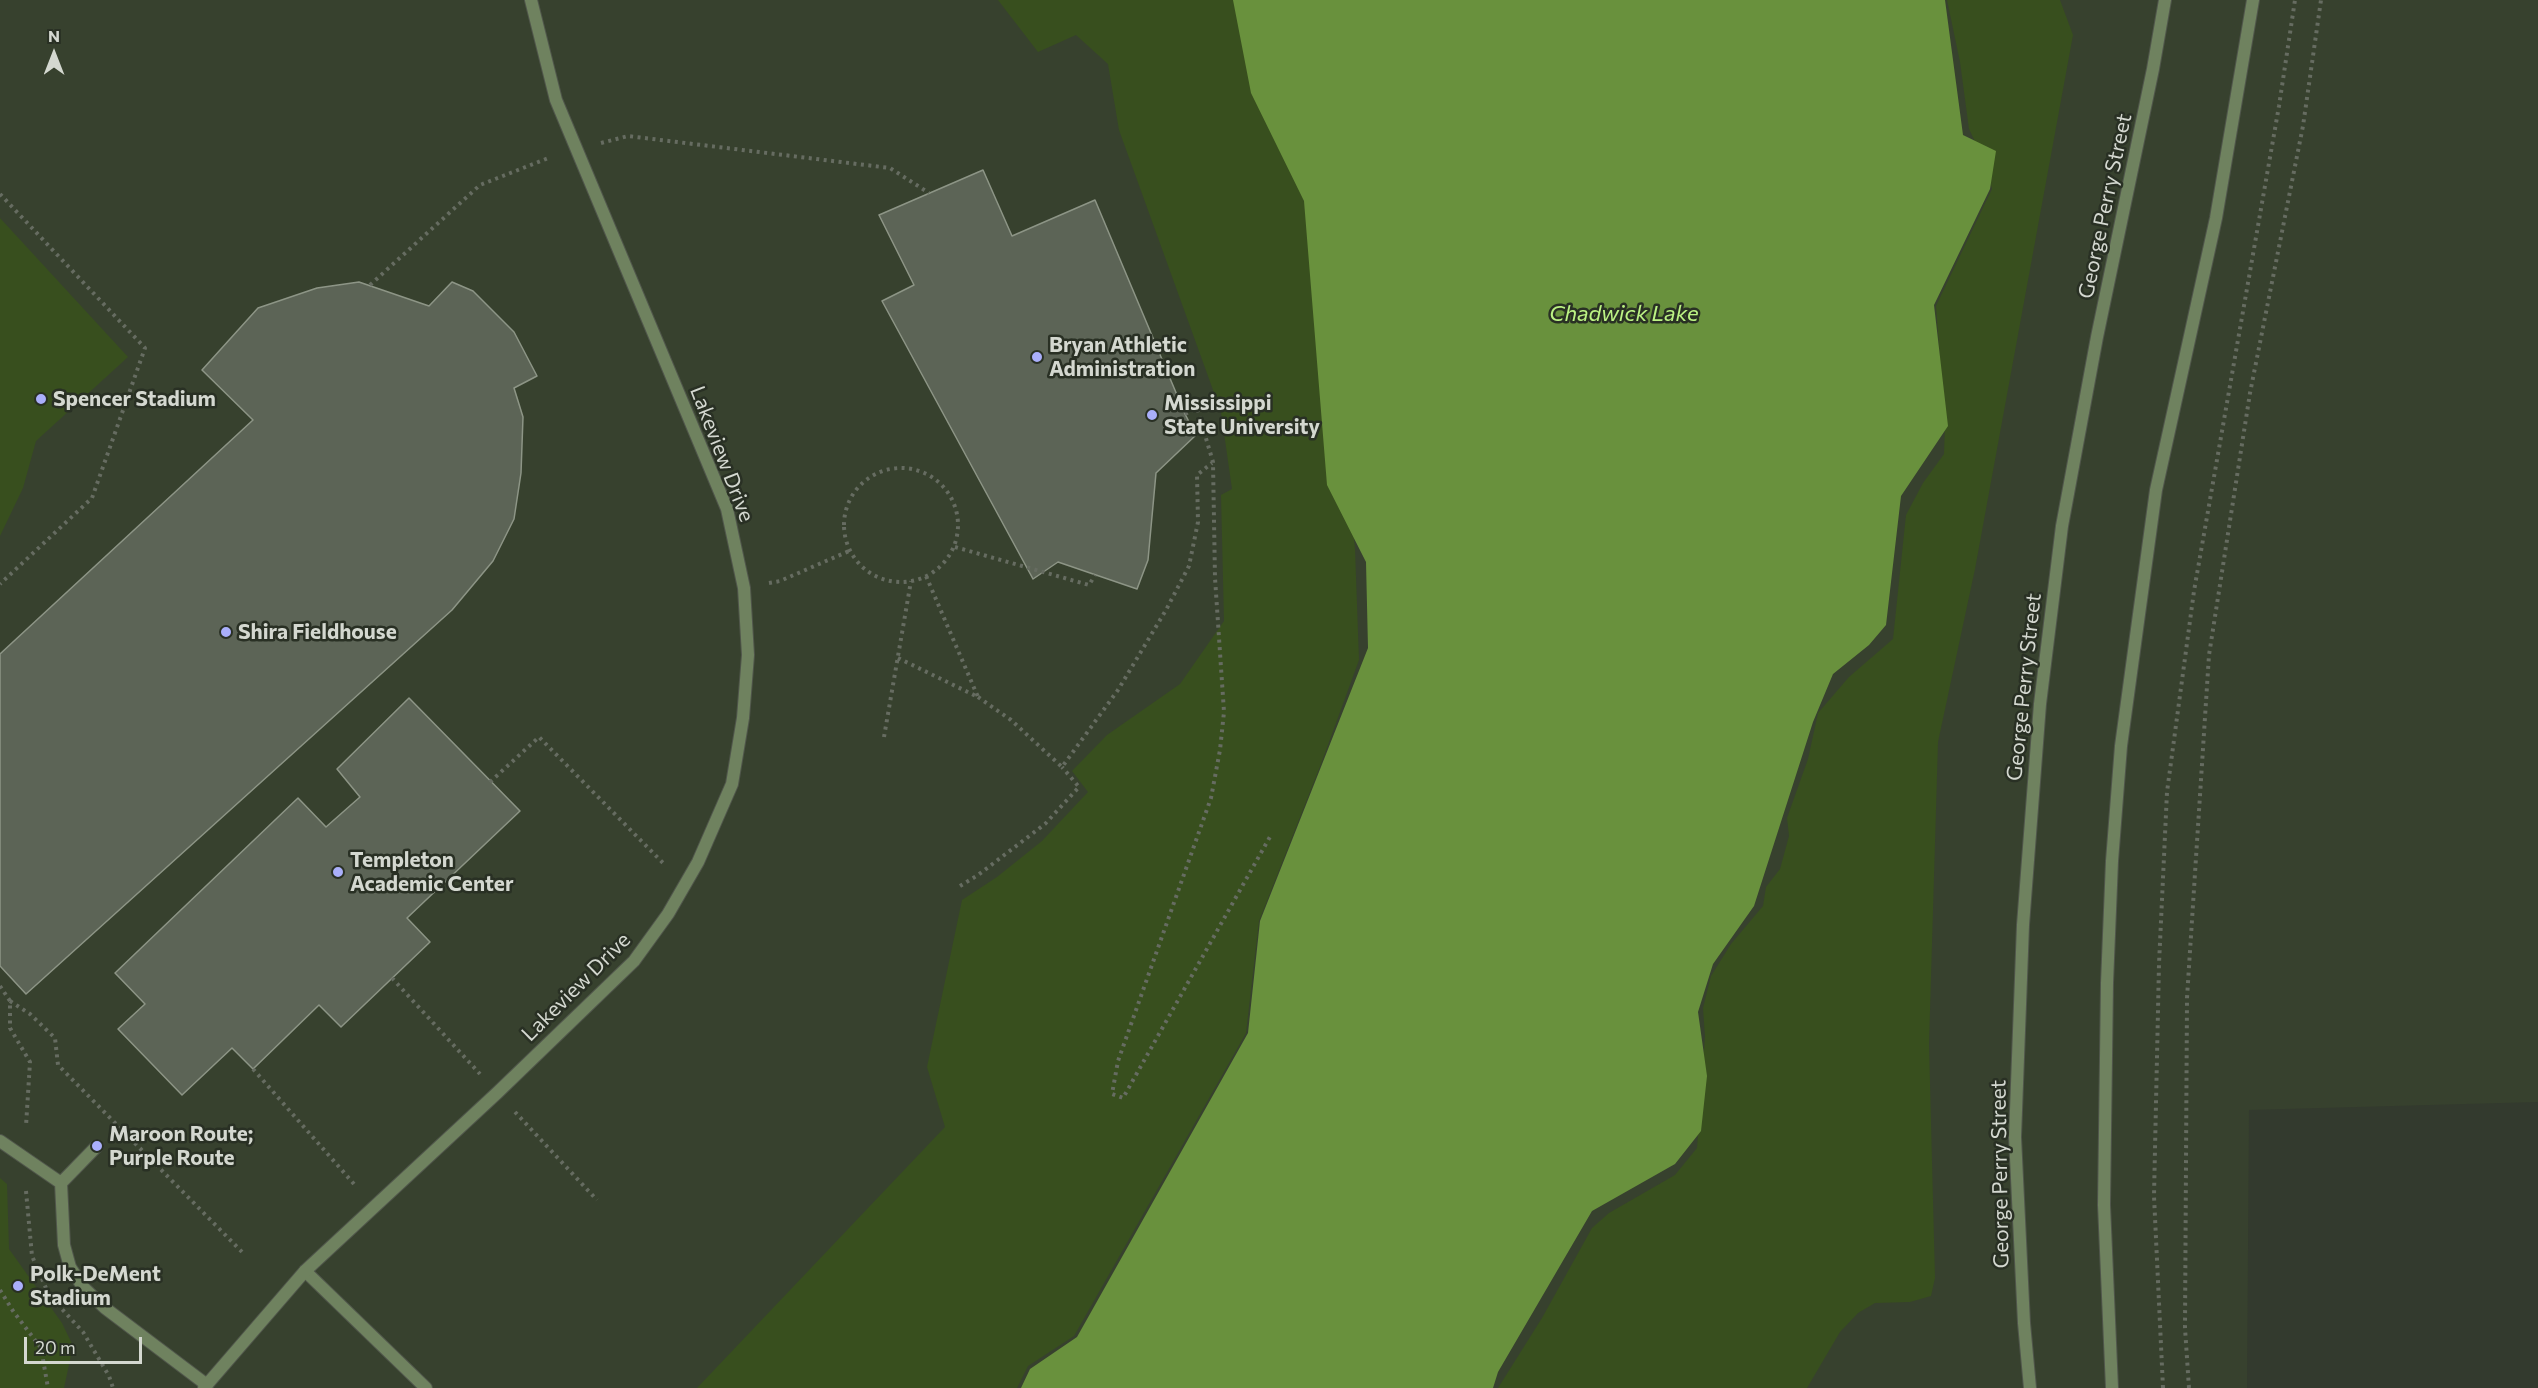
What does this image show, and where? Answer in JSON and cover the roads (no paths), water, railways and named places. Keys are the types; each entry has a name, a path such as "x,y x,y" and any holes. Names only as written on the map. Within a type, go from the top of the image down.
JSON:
{"street":[{"name":"Lakeview Drive","path":"206,1386 305,1271 497,1094 634,961 668,914 698,862 732,784 743,718 748,655 744,588 727,509 556,100 531,0"},
{"name":"George Perry Street","path":"2030,1388 2024,1323 2015,1137 2023,925 2040,704 2062,526 2097,337 2153,69 2165,0"},
{"path":"2112,1388 2104,1205 2107,983 2112,861 2121,746 2156,490 2216,218 2253,0"},
{"path":"0,1142 61,1183"},
{"path":"97,1146 61,1183 64,1245 70,1267 83,1287 105,1308 206,1386"},
{"path":"305,1271 426,1388"}],"water":[{"name":"Chadwick Lake","path":"1233,0 1945,0 1963,135 1996,151 1990,189 1934,305 1948,426 1901,496 1886,625 1869,645 1833,674 1813,722 1754,906 1713,964 1698,1012 1707,1076 1701,1131 1675,1164 1592,1211 1498,1372 1493,1388 1021,1388 1030,1369 1077,1337 1248,1033 1260,921 1368,648 1366,562 1327,485 1304,201 1251,93"}],"place":[{"name":"Bryan Athletic Administration","path":"1037,357"},
{"name":"Spencer Stadium","path":"41,399"},
{"name":"Mississippi State University","path":"1152,415"},
{"name":"Shira Fieldhouse","path":"226,632"},
{"name":"Templeton Academic Center","path":"338,872"},
{"name":"Maroon Route; Purple Route","path":"97,1146"},
{"name":"Polk-DeMent Stadium","path":"18,1286"}]}
